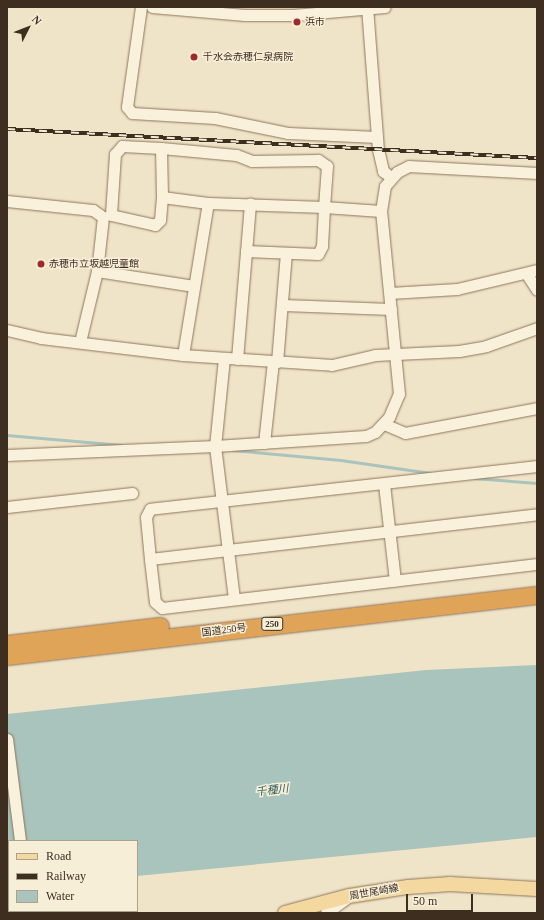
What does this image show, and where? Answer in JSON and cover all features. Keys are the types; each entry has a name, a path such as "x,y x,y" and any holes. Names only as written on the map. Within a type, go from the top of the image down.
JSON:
{"highway":[{"name":"国道250号","path":"7,644 537,586"},
{"name":"国道250号","path":"7,656 537,595"}],"main road":[{"name":"周世尾崎線","path":"285,913 349,896 429,885 537,889"}],"street":[{"path":"141,7 128,107 132,113 215,118 288,133 377,137"},
{"path":"152,7 245,15 293,15 385,7"},
{"path":"367,8 377,137 383,171 391,177"},
{"path":"80,342 98,271 115,154 122,146 236,155 252,161 318,160 327,166 322,246 318,254 246,251"},
{"path":"7,201 93,210 107,216 155,225 160,220 162,197 161,148"},
{"path":"7,455 215,446 366,436 384,424 395,407 399,394 381,211 381,198 391,177 410,166 425,165 537,173"},
{"path":"162,197 208,203 324,207 381,211"},
{"path":"183,355 194,286 206,232 208,203"},
{"path":"237,359 250,204"},
{"path":"264,443 283,305 286,253"},
{"path":"98,271 194,286"},
{"path":"390,294 457,289 532,272 537,290"},
{"path":"283,305 391,309"},
{"path":"7,330 80,342 183,355 332,365 375,355 486,346 537,328"},
{"path":"224,358 215,446 234,599"},
{"path":"384,424 405,433 537,408"},
{"path":"537,466 150,509 146,517 155,602 162,608 537,564"},
{"path":"384,484 395,580"},
{"path":"7,507 132,493"},
{"path":"150,559 537,514"},
{"path":"7,739 20,840"},
{"path":"326,913 349,896"}],"water":[{"name":"千種川","path":"537,665 537,837 138,876 138,840 8,840 7,889 7,714 426,670"}],"waterway":[{"path":"7,435 122,445"},
{"path":"233,450 341,460 430,473"},
{"path":"474,478 537,483"}],"railway":[{"path":"7,129 537,158"}],"place":[{"name":"浜市","path":"297,22"},
{"name":"千水会赤穂仁泉病院","path":"194,57"},
{"name":"赤穂市立坂越児童館","path":"41,264"}]}
